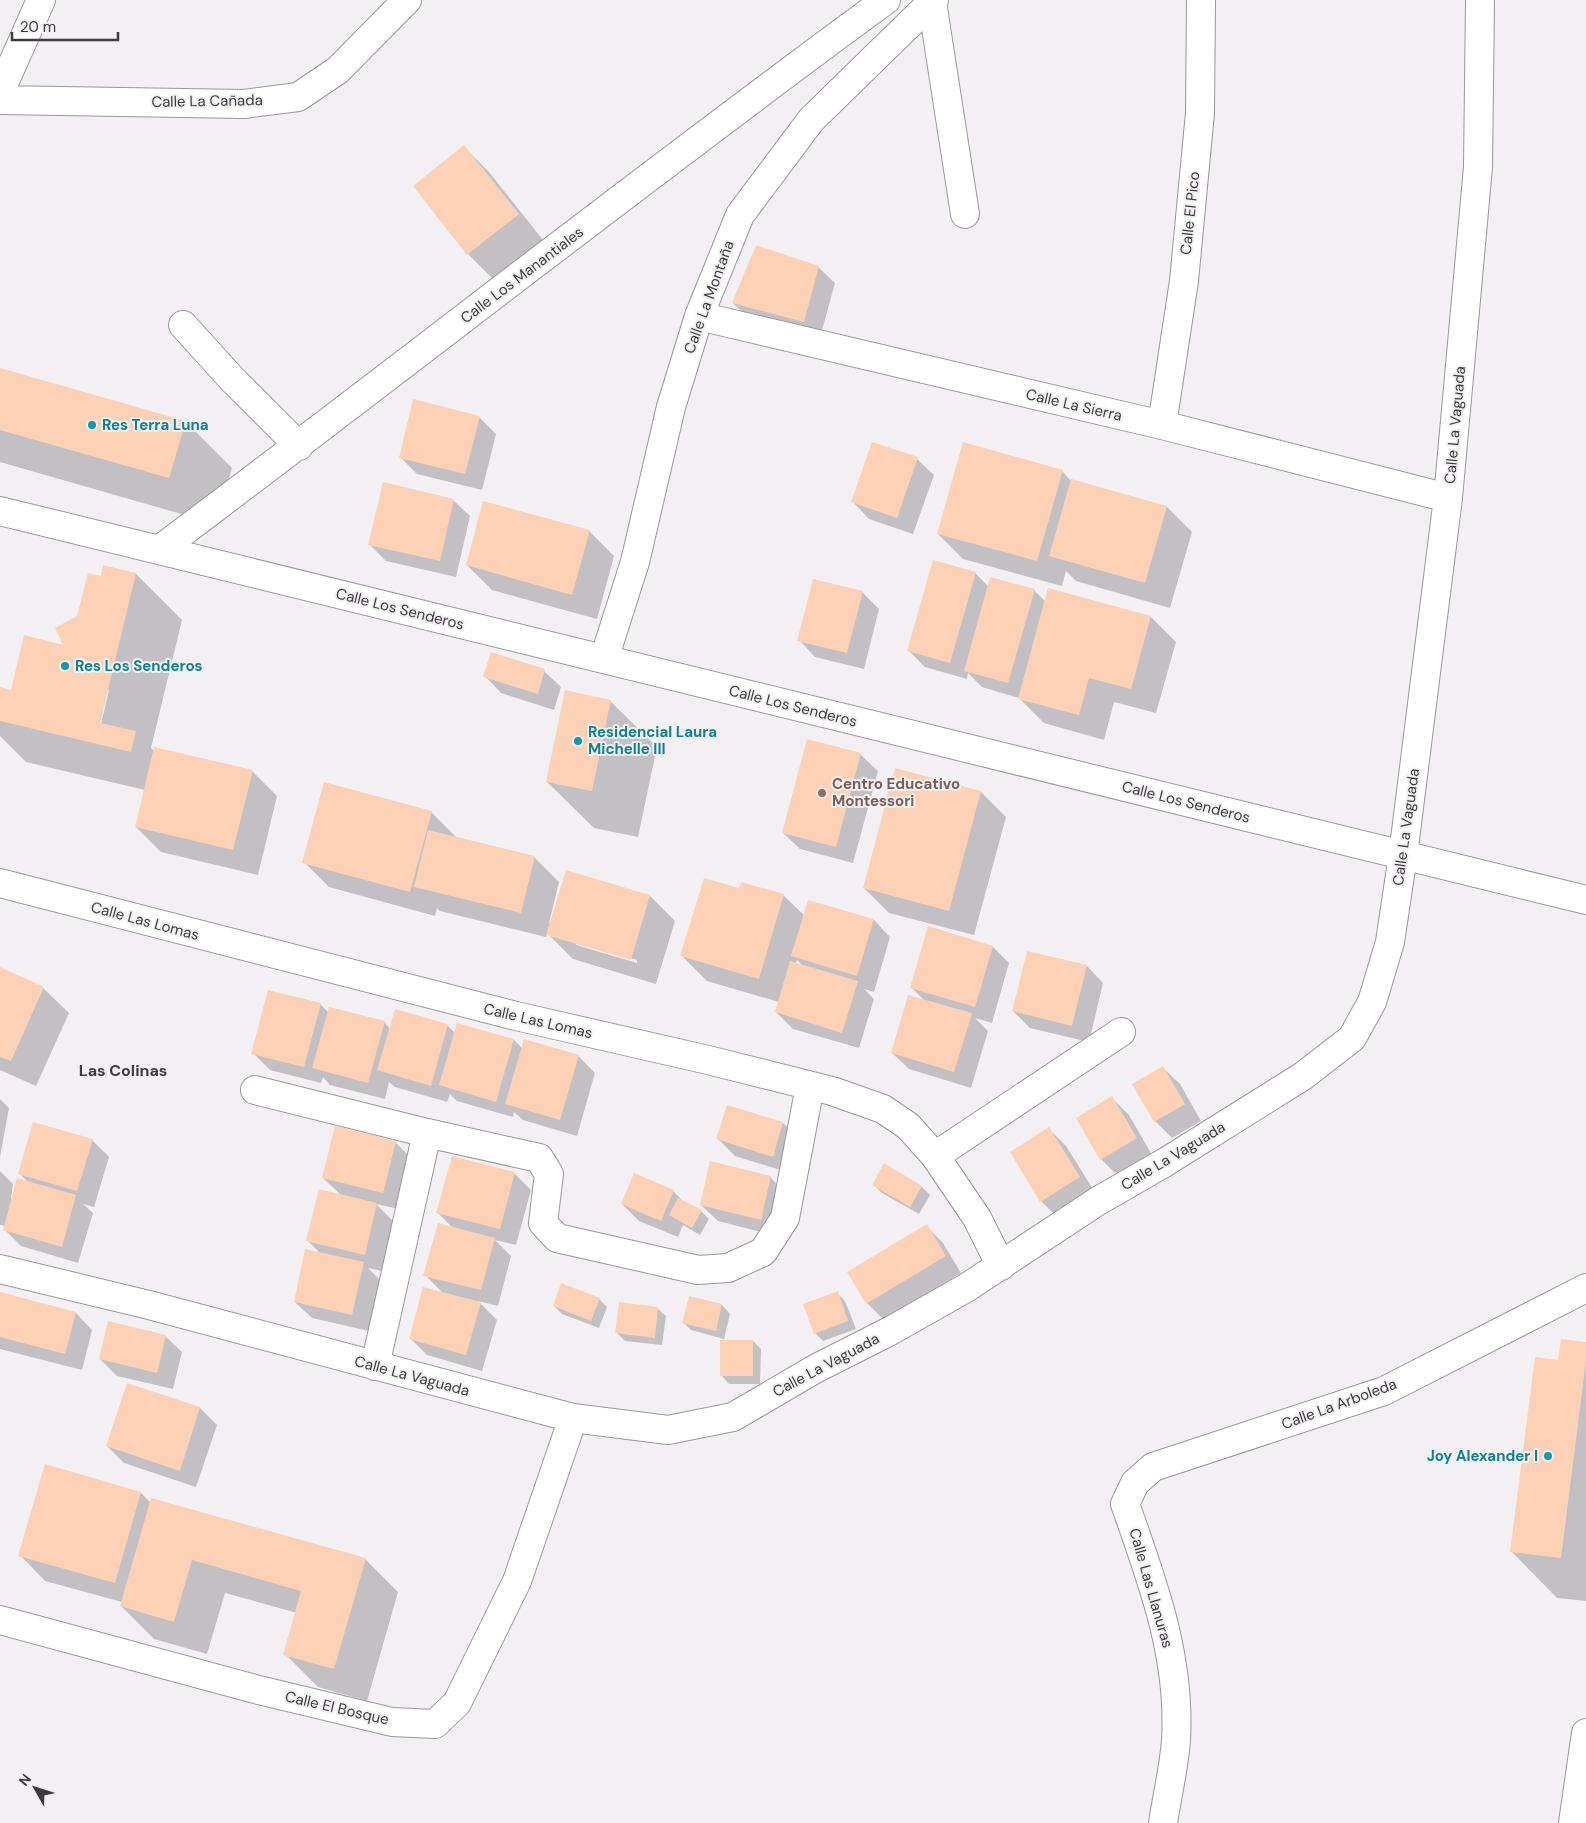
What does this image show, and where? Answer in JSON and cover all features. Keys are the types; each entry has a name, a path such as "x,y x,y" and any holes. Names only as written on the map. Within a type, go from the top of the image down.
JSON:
{"street":[{"path":"0,92 41,0"},
{"name":"Calle La Cañada","path":"0,100 244,104 298,97 338,70 407,0"},
{"name":"Calle Los Manantiales","path":"159,550 779,78 886,0"},
{"name":"Calle El Pico","path":"1162,425 1184,281 1200,113 1201,0"},
{"name":"Calle La Vaguada","path":"0,1269 149,1305 573,1418 668,1430 733,1417 815,1369 900,1325 1001,1266 1098,1201 1164,1163 1303,1076 1352,1038 1372,1002 1390,942 1403,856 1448,498 1478,167 1480,0"},
{"path":"933,1 965,214"},
{"name":"Calle La Montaña","path":"604,659 635,562 671,407 699,316 740,215 811,120 933,1"},
{"name":"Calle La Sierra","path":"699,316 1162,425 1448,498"},
{"path":"183,325 232,379 298,446"},
{"name":"Calle Los Senderos","path":"0,511 1586,900"},
{"name":"Calle Las Lomas","path":"0,883 516,1016 708,1060 832,1091 883,1109 908,1126 935,1156 978,1218 1001,1266"},
{"path":"935,1156 1121,1032"},
{"path":"255,1090 427,1133 539,1158 548,1174 543,1223 557,1238 698,1270 728,1268 763,1252 785,1218 810,1086"},
{"path":"375,1366 427,1133"},
{"name":"Calle La Arboleda","path":"1125,1504 1135,1482 1153,1467 1384,1391 1586,1288"},
{"name":"Calle El Bosque","path":"0,1620 255,1689 382,1720 435,1724 457,1703 517,1581 573,1418"},
{"name":"Calle Las Llanuras","path":"1125,1504 1149,1570 1169,1640 1176,1692 1176,1741 1163,1823"},
{"path":"1573,1823 1586,1733"}],"building":[{"path":"464,145 519,214 467,255 413,186"},
{"path":"756,245 819,266 804,322 732,303"},
{"name":"Res Terra Luna","path":"0,368 186,421 169,478 0,430"},
{"path":"413,399 480,416 465,474 399,458"},
{"path":"872,442 918,457 897,518 851,502"},
{"path":"963,442 1063,470 1037,561 937,534"},
{"path":"1071,479 1167,506 1145,583 1049,556"},
{"path":"383,482 454,499 440,561 368,545"},
{"path":"483,501 590,530 572,595 466,565"},
{"path":"933,560 976,572 950,663 907,651"},
{"name":"Res Los Senderos","path":"103,565 136,573 100,723 136,731 131,752 0,721 0,687 11,690 24,635 63,645 55,628 77,616 88,573 101,576"},
{"path":"990,577 1035,589 1008,683 964,671"},
{"path":"813,579 863,591 847,653 797,641"},
{"path":"1048,588 1151,616 1131,689 1089,678 1079,715 1018,699"},
{"path":"491,652 545,669 538,694 483,677"},
{"name":"Residencial Laura Michelle III","path":"565,690 611,700 592,791 546,782"},
{"name":"Centro Educativo Montessori","path":"807,739 861,753 836,847 782,833"},
{"path":"154,747 253,770 233,850 135,827"},
{"path":"895,768 981,791 949,911 863,888"},
{"path":"324,782 432,811 410,892 302,863"},
{"path":"428,830 535,856 521,913 414,887"},
{"path":"566,870 650,895 631,960 546,935"},
{"path":"704,878 739,888 741,882 784,894 759,979 680,956"},
{"path":"808,900 874,919 857,976 791,956"},
{"path":"928,926 993,946 975,1007 910,988"},
{"path":"1027,951 1087,965 1072,1026 1012,1011"},
{"path":"790,961 858,981 842,1033 775,1012"},
{"path":"0,967 44,987 11,1061 0,1057"},
{"path":"268,990 321,1003 304,1067 251,1054"},
{"path":"908,995 972,1013 954,1072 891,1053"},
{"path":"329,1007 385,1021 368,1083 312,1068"},
{"path":"395,1009 448,1024 431,1086 377,1070"},
{"path":"457,1023 514,1039 496,1102 439,1085"},
{"path":"524,1039 579,1055 560,1120 505,1104"},
{"path":"1163,1066 1185,1104 1154,1122 1132,1084"},
{"path":"1112,1096 1137,1138 1100,1160 1076,1118"},
{"path":"727,1105 783,1122 773,1157 716,1139"},
{"path":"33,1122 93,1139 77,1191 18,1174"},
{"path":"335,1126 396,1141 383,1193 322,1178"},
{"path":"1049,1127 1080,1177 1040,1202 1010,1152"},
{"path":"452,1156 515,1172 500,1229 436,1213"},
{"path":"710,1161 771,1176 761,1220 700,1205"},
{"path":"884,1163 922,1186 910,1207 872,1185"},
{"path":"634,1173 674,1190 661,1221 621,1204"},
{"path":"17,1178 76,1195 62,1247 3,1230"},
{"path":"319,1189 377,1203 365,1255 306,1241"},
{"path":"678,1198 702,1210 692,1228 669,1215"},
{"path":"438,1223 495,1238 481,1290 423,1276"},
{"path":"927,1224 946,1256 866,1304 847,1272"},
{"path":"305,1249 364,1262 352,1315 294,1302"},
{"path":"561,1283 600,1298 591,1321 553,1306"},
{"path":"423,1287 481,1302 466,1355 409,1339"},
{"path":"838,1291 848,1321 814,1334 803,1304"},
{"path":"0,1292 76,1312 65,1354 0,1337"},
{"path":"689,1296 722,1304 716,1331 682,1323"},
{"path":"619,1302 658,1307 655,1338 615,1333"},
{"path":"108,1321 166,1335 157,1373 99,1359"},
{"name":"Joy Alexander I","path":"1561,1339 1586,1342 1586,1361 1561,1558 1510,1552 1535,1357 1558,1360"},
{"path":"720,1340 753,1340 753,1376 720,1376"},
{"path":"127,1383 200,1407 180,1471 106,1446"},
{"path":"45,1464 141,1492 115,1583 18,1556"},
{"path":"151,1498 366,1558 334,1669 283,1655 301,1591 192,1560 174,1622 120,1606"}],"place":[{"name":"Res Terra Luna","path":"92,425"},
{"name":"Res Los Senderos","path":"65,666"},
{"name":"Residencial Laura Michelle III","path":"578,741"},
{"name":"Centro Educativo Montessori","path":"822,793"},
{"name":"Joy Alexander I","path":"1548,1456"}],"district":[{"name":"Las Colinas","path":"123,1070"}]}
